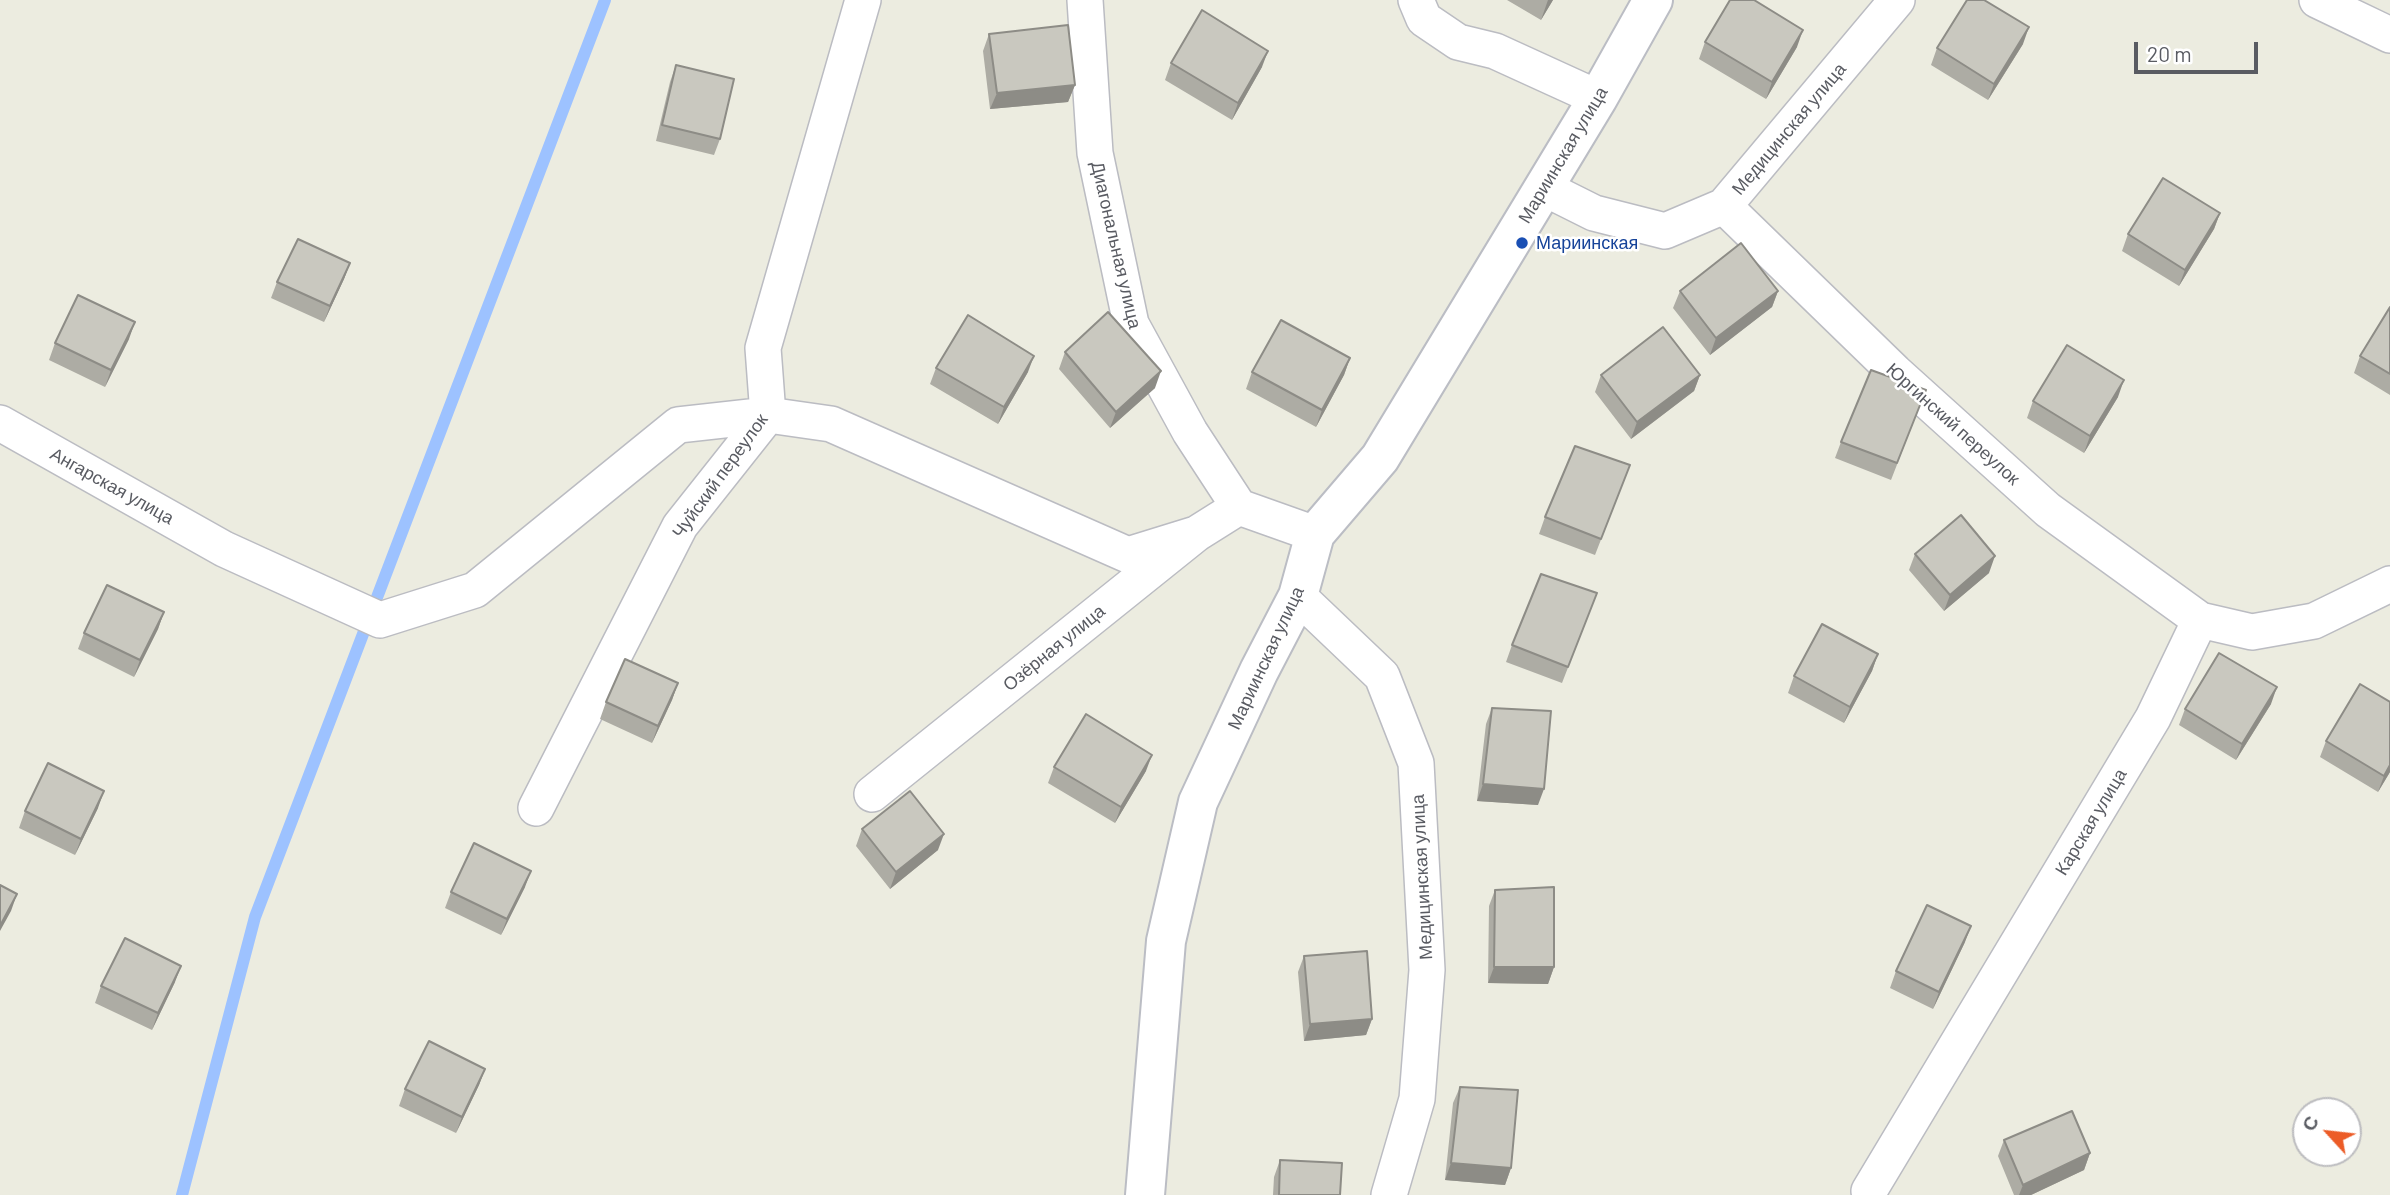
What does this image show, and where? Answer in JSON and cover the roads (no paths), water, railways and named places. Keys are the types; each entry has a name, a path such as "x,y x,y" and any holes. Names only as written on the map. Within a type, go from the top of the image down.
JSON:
{"main road":[{"name":"Мариинская улица","path":"1145,1195 1166,942 1198,802 1259,671 1298,596 1315,534 1380,458 1598,99 1653,0"}],"street":[{"name":"Чуйский переулок","path":"536,808 680,526 768,415 763,348 863,0"},
{"name":"Диагональная улица","path":"1084,0 1095,153 1131,324 1190,432 1239,506"},
{"path":"1416,0 1424,19 1458,42 1495,51 1598,99"},
{"name":"Медицинская улица","path":"1544,188 1594,213 1665,231 1724,206 1897,0"},
{"path":"2336,4 2390,35"},
{"name":"Юргинский переулок","path":"1724,206 1895,372 2048,510 2200,620"},
{"name":"Ангарская улица","path":"0,424 224,550 380,620 475,590 678,425 768,415 831,424 1128,555 1196,534"},
{"name":"Озёрная улица","path":"872,794 1196,534 1239,506"},
{"path":"1239,506 1315,534"},
{"path":"2200,620 2252,632 2314,621 2390,584"},
{"name":"Медицинская улица","path":"1298,596 1382,676 1416,763 1427,970 1417,1099 1389,1195"},
{"name":"Карская улица","path":"1869,1191 2153,718 2200,620"}],"waterway":[{"path":"182,1195 255,917 605,0"}],"place":[{"name":"Мариинская","path":"1522,243"}]}
